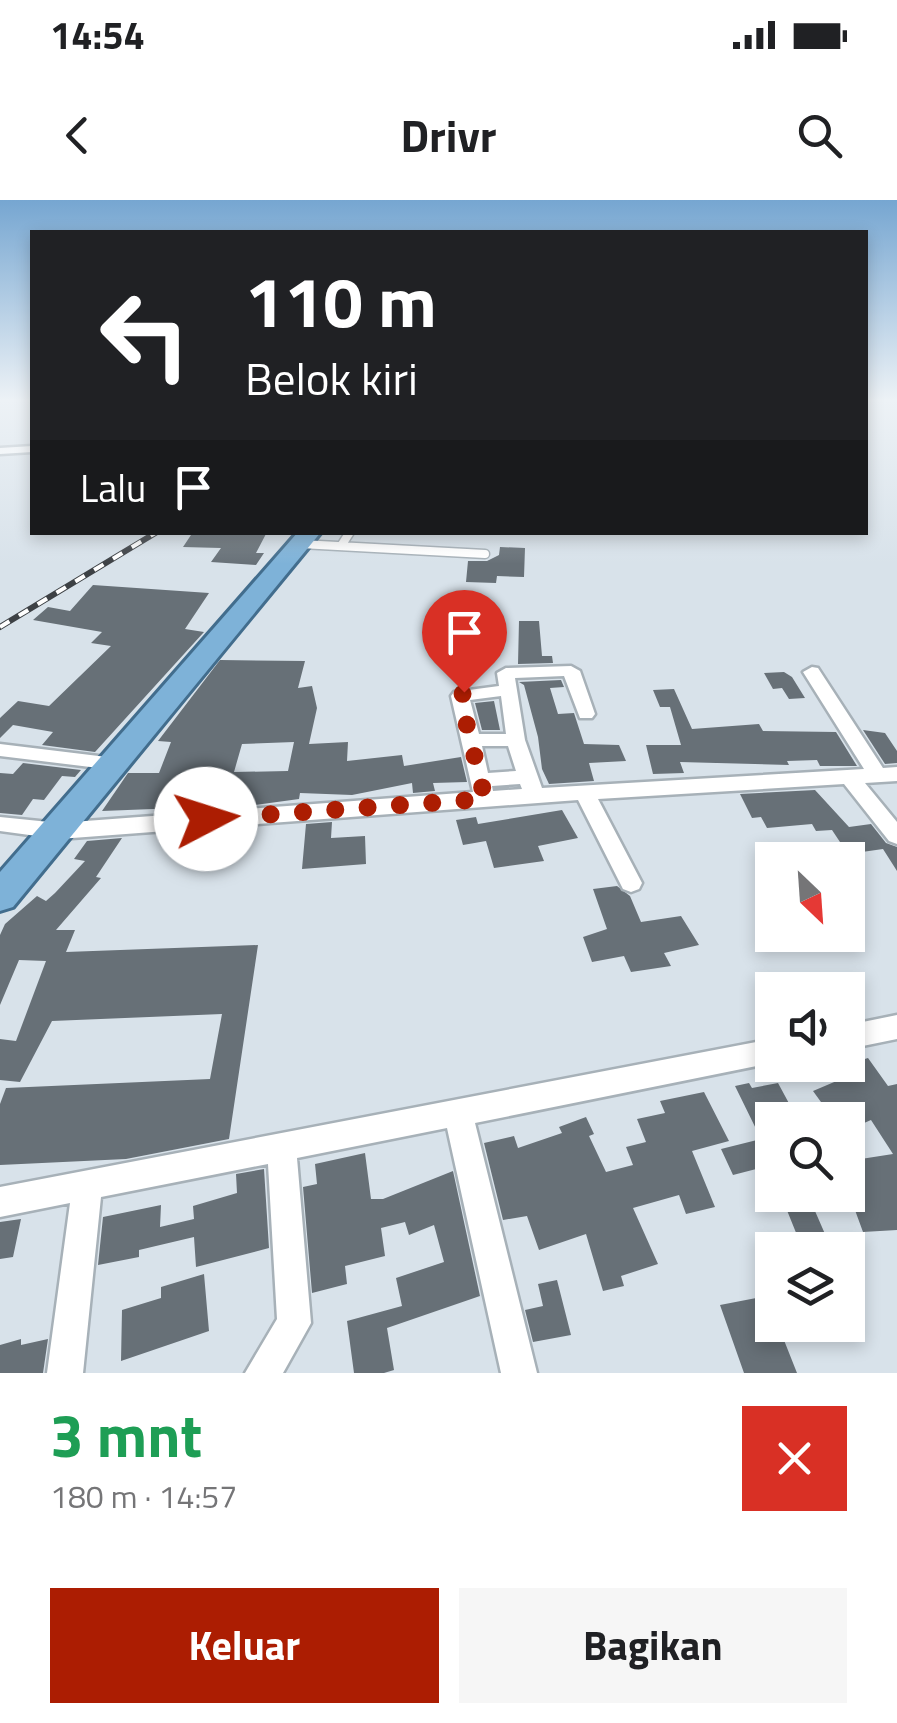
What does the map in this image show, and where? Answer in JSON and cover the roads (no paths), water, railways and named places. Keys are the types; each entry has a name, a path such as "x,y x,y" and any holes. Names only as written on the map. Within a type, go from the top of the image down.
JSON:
{"highway":[{"path":"1,895 306,538"}],"street":[{"path":"531,786 516,740 505,675 510,671 568,670 574,674 586,714"},
{"path":"812,672 888,775"},
{"path":"483,790 460,694 506,690"},
{"path":"472,740 516,740"},
{"path":"0,750 115,764"},
{"path":"0,824 59,831 435,801 483,790 531,786 585,793 888,775"},
{"path":"849,778 897,836"},
{"path":"585,793 632,883"},
{"path":"865,1034 897,1027"},
{"path":"0,1202 755,1055"},
{"path":"458,1113 519,1373"},
{"path":"263,1373 284,1346 294,1323 282,1148"},
{"path":"65,1373 86,1187"}],"lane":[{"path":"341,546 348,535"},
{"path":"306,538 341,546 486,554"}],"railway":[{"path":"0,627 152,535"}]}
